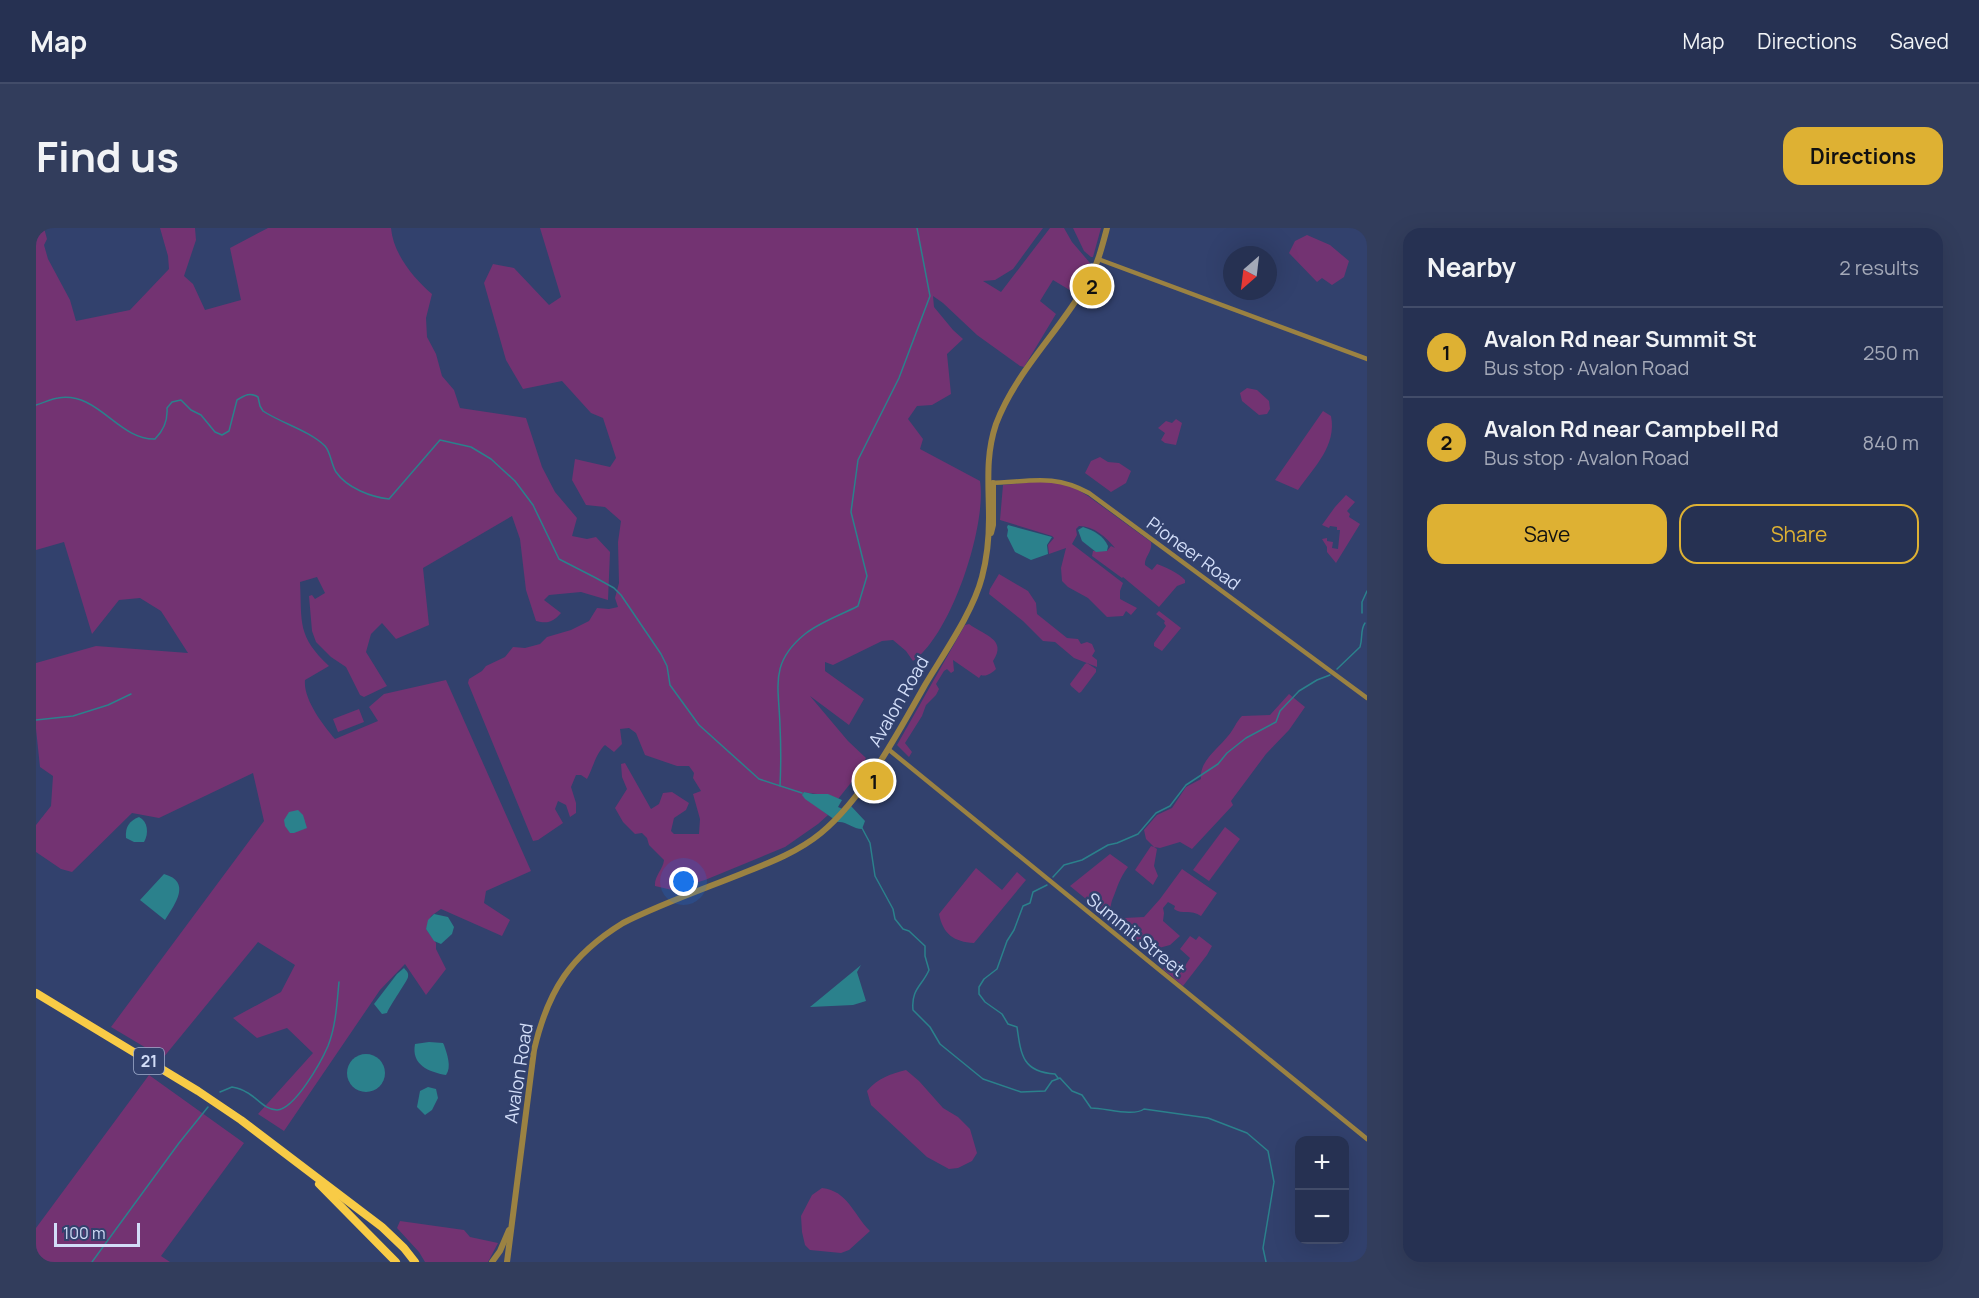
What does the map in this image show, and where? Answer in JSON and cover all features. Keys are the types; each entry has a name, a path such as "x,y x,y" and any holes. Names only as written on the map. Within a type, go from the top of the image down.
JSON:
{"highway":[{"name":"21","path":"36,993 242,1120 382,1227 415,1262"},
{"name":"21","path":"300,1164 396,1262"}],"street":[{"path":"990,483 991,441 1001,412 1020,380 1082,293 1098,259 1107,228"},
{"path":"1098,259 1367,359"},
{"name":"Pioneer Road","path":"990,483 1057,480 1089,493 1367,698"},
{"name":"Avalon Road","path":"507,1262 532,1064 539,1029 554,992 570,967 597,940 623,922 792,852 820,834 835,820 888,749 972,604 981,580 993,525 990,483"},
{"name":"Summit Street","path":"888,749 1367,1139"},
{"name":"Avalon Road","path":"492,1262 500,1251 510,1227"}],"shaded area":[{"path":"36,228 44,228 47,239 44,245 48,259 70,300 76,321 130,310 169,269 168,256 160,228 195,228 196,240 184,276 193,284 205,310 241,300 230,248 268,228 391,228 400,256 432,294 426,318 427,337 436,354 442,376 454,390 460,408 526,418 542,467 555,492 577,518 572,536 587,539 596,537 610,552 608,600 581,592 549,595 544,600 561,613 547,622 536,621 526,590 520,539 512,516 423,568 429,625 396,639 382,623 371,634 366,652 387,686 364,697 360,695 346,667 331,657 316,642 312,631 309,596 312,595 315,599 325,593 317,577 300,582 302,619 306,637 329,666 305,680 305,687 310,703 330,733 335,739 378,721 369,707 384,694 446,680 531,871 486,891 484,903 510,920 502,936 441,909 431,916 426,929 436,943 436,949 446,969 426,995 405,964 380,990 284,1131 258,1114 313,1053 287,1028 257,1038 233,1018 281,992 295,965 258,942 163,1058 111,1027 264,821 253,773 159,818 132,813 72,872 61,869 36,852 36,825 51,806 53,776 40,767 36,729 36,663 96,646 188,653 161,611 140,598 119,600 92,634 64,542 36,550"},
{"path":"540,228 1043,228 1013,269 995,280 983,281 1001,292 1050,228 1064,228 1072,242 1090,263 1073,292 1053,280 1040,301 1056,314 1024,367 977,335 933,296 934,307 963,339 947,354 951,394 932,405 917,406 908,419 923,439 920,449 980,481 981,501 978,524 972,551 953,604 927,648 913,661 906,651 893,640 882,641 833,665 825,662 825,671 864,699 849,725 810,696 848,741 866,758 854,779 838,799 804,792 803,796 828,815 785,847 705,880 672,890 655,886 664,860 649,845 642,833 635,834 623,822 615,808 627,789 622,777 621,764 625,763 651,809 659,804 663,793 672,792 689,803 686,810 674,818 671,831 674,834 699,834 700,819 693,794 701,791 689,766 677,766 645,755 636,733 629,728 620,729 622,744 614,752 605,745 602,748 587,779 576,775 571,787 576,803 576,813 570,817 566,805 558,801 555,809 563,823 533,841 468,683 469,679 486,666 505,657 513,647 525,648 540,644 547,637 571,630 589,621 597,608 618,607 615,598 619,583 618,542 621,521 605,507 586,505 572,480 575,459 610,467 616,458 603,418 591,413 562,381 523,389 506,360 484,283 493,264 514,268 549,305 561,297"},
{"path":"1073,228 1101,228 1093,257 1084,251"},
{"path":"1307,235 1330,245 1349,261 1344,277 1332,285 1322,278 1317,282 1289,253 1295,241"},
{"path":"1247,388 1257,390 1269,401 1270,409 1267,414 1259,415 1242,401 1240,393"},
{"path":"1323,411 1331,416 1332,427 1331,437 1323,456 1298,490 1275,480"},
{"path":"1176,419 1182,423 1176,445 1165,443 1161,440 1165,433 1158,428 1166,421 1172,423"},
{"path":"1100,457 1108,462 1119,463 1131,471 1126,483 1111,492 1085,473 1091,461"},
{"path":"1057,482 1070,485 1088,496 1151,542 1145,565 1152,570 1157,564 1164,567 1179,575 1185,583 1177,586 1159,607 1123,577 1092,556 1093,551 1107,551 1111,546 1115,548 1099,533 1079,526 1072,544 1123,583 1120,599 1137,608 1131,615 1126,611 1123,616 1107,617 1088,598 1062,581 1061,568 1066,548 1049,554 1048,545 1054,538 1052,536 1000,520 1003,485"},
{"path":"1346,495 1355,502 1347,511 1350,514 1349,517 1360,524 1336,563 1327,552 1322,539 1327,538 1327,541 1333,542 1332,548 1338,549 1340,530 1337,530 1337,527 1330,526 1329,528 1322,525"},
{"path":"1008,525 1052,537 1047,545 1048,554 1031,560 1015,552 1007,536"},
{"path":"1083,527 1101,536 1108,546 1107,551 1096,552 1082,541 1078,530"},
{"path":"999,574 1028,591 1036,603 1037,614 1067,638 1078,639 1081,644 1087,642 1092,644 1095,651 1092,656 1097,660 1097,667 1074,658 1055,642 1043,641 1023,621 989,594"},
{"path":"1159,611 1181,628 1162,651 1154,646 1166,626 1165,621 1156,614"},
{"path":"969,624 996,643 997,654 993,661 996,669 979,678 953,660 954,671 951,673 947,669 944,671 936,684 939,689 936,695 926,705 922,716 905,743 912,752 909,757 897,745 965,625"},
{"path":"1087,663 1096,669 1096,672 1079,693 1070,684"},
{"path":"1289,694 1305,707 1231,801 1233,805 1192,849 1180,842 1160,848 1154,847 1146,839 1144,830 1157,815 1172,808 1186,787 1201,779 1206,761 1242,716 1270,715"},
{"path":"359,709 364,722 338,732 333,719"},
{"path":"804,792 828,794 842,800 838,807 847,811 851,806 865,821 862,829 838,822 805,799 802,795"},
{"path":"298,810 303,815 307,828 290,833 284,820 289,812"},
{"path":"139,817 146,825 147,835 144,842 134,842 126,838 126,831 130,823"},
{"path":"1225,827 1240,839 1209,881 1193,870"},
{"path":"1151,846 1157,849 1154,866 1158,876 1153,885 1135,870"},
{"path":"1110,854 1128,867 1119,882 1108,917 1070,886"},
{"path":"976,868 1002,890 1017,872 1026,880 974,943 961,941 951,936 943,927 939,914"},
{"path":"1182,869 1217,893 1201,916 1177,911 1174,909 1175,906 1168,902 1163,908 1163,921 1180,936 1170,945 1148,951 1115,923 1124,918 1144,917"},
{"path":"164,874 177,882 179,888 176,901 165,920 140,900"},
{"path":"434,914 448,917 454,927 452,934 441,944 434,941 426,929 428,920"},
{"path":"1190,936 1196,940 1199,936 1212,946 1183,986 1163,969 1173,958 1185,966 1190,958 1180,949"},
{"path":"861,965 857,972 866,1001 853,1005 810,1007"},
{"path":"404,968 408,974 407,979 387,1013 382,1014 374,1004"},
{"path":"443,1043 449,1064 446,1075 433,1072 423,1066 416,1057 415,1044"},
{"path":"366,1054 379,1060 385,1073 379,1086 366,1092 353,1086 347,1073 353,1060"},
{"path":"906,1070 943,1108 958,1117 970,1129 977,1153 972,1161 958,1168 949,1169 927,1157 871,1105 867,1091 875,1083"},
{"path":"149,1075 244,1143 161,1256 170,1262 36,1262 36,1228"},
{"path":"428,1087 436,1089 438,1098 432,1110 425,1115 417,1107 420,1091"},
{"path":"822,1188 831,1190 844,1198 870,1231 849,1250 841,1253 810,1250 805,1245 801,1216 812,1195"},
{"path":"400,1221 464,1230 470,1237 498,1243 488,1262 425,1262 397,1228"}],"waterway":[{"path":"780,786 781,741 778,687 781,666 786,655 805,634 858,606 867,576 851,512 858,460 899,378 930,296 917,228"},
{"path":"36,405 55,399 72,398 97,408 130,432 155,439 165,425 167,408 172,402 181,400 191,410 201,415 215,432 222,435 229,431 237,400 250,394 258,397 263,411 312,436 325,446 336,472 346,483 367,494 389,499 440,440 471,447 491,459 515,481 533,505 559,559 614,588 621,595 661,654 667,666 670,685 699,725 759,779 802,793"},
{"path":"1362,613 1362,602 1367,591"},
{"path":"1337,669 1360,647 1365,623"},
{"path":"1053,877 1064,865 1082,860 1108,845 1138,834 1156,813 1170,806 1186,785 1218,764 1227,753 1246,738 1276,722 1280,711 1299,691 1330,675"},
{"path":"36,720 73,716 108,705 131,694"},
{"path":"862,828 870,843 875,876 893,909 895,919 903,929 909,931 925,946 929,970 915,992 913,1010 930,1027 940,1044 983,1079 1021,1092 1045,1091 1052,1081 1060,1078 1072,1091 1082,1095 1091,1108 1126,1112 1144,1109 1208,1118 1247,1133 1268,1151 1274,1182 1263,1248 1266,1262"},
{"path":"1047,885 1033,892 1030,903 1023,906 997,969 984,979 979,987 979,994 985,1002 1002,1014 1008,1024 1017,1027 1022,1054 1030,1066 1044,1073 1055,1074 1058,1078"},
{"path":"220,1092 232,1087 239,1089 250,1094 264,1106 277,1110 292,1102 307,1084 328,1046 334,1022 339,982"},
{"path":"92,1262 208,1107"}],"place":[{"name":"Avalon Rd near Campbell Rd","path":"1092,286"},
{"name":"Avalon Rd near Summit St","path":"874,781"}]}
